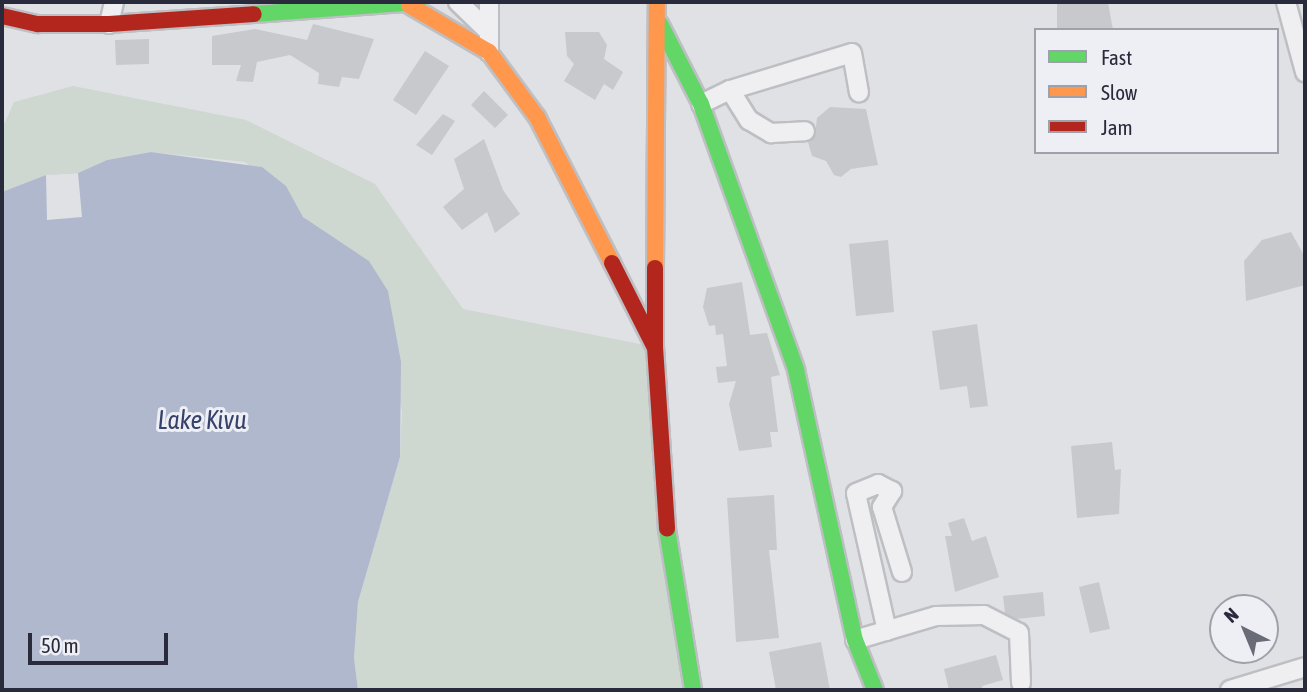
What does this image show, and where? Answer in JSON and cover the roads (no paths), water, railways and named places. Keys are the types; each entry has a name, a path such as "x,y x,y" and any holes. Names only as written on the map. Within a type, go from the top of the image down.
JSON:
{"main road":[{"path":"657,2 660,24 654,347 670,560 692,690"},
{"path":"2,16 38,24 108,24 414,4 489,52 537,117 654,347"},
{"path":"660,24 701,104 796,370 855,640 874,690"}],"street":[{"path":"108,24 114,2"},
{"path":"458,2 487,30"},
{"path":"489,2 489,52"},
{"path":"1286,2 1305,72"},
{"path":"701,104 730,90 852,53 859,92"},
{"path":"730,90 749,120 771,133 805,131"},
{"path":"887,631 856,493 878,484 892,491 882,507 902,572"},
{"path":"855,640 936,616 984,615 1018,633 1021,683"},
{"path":"1230,690 1305,667"}],"water":[{"name":"Lake Kivu","path":"151,152 262,167 286,186 303,217 369,261 388,291 401,362 400,457 358,602 354,658 358,690 2,690 2,192 46,175 78,173 107,160"}]}
